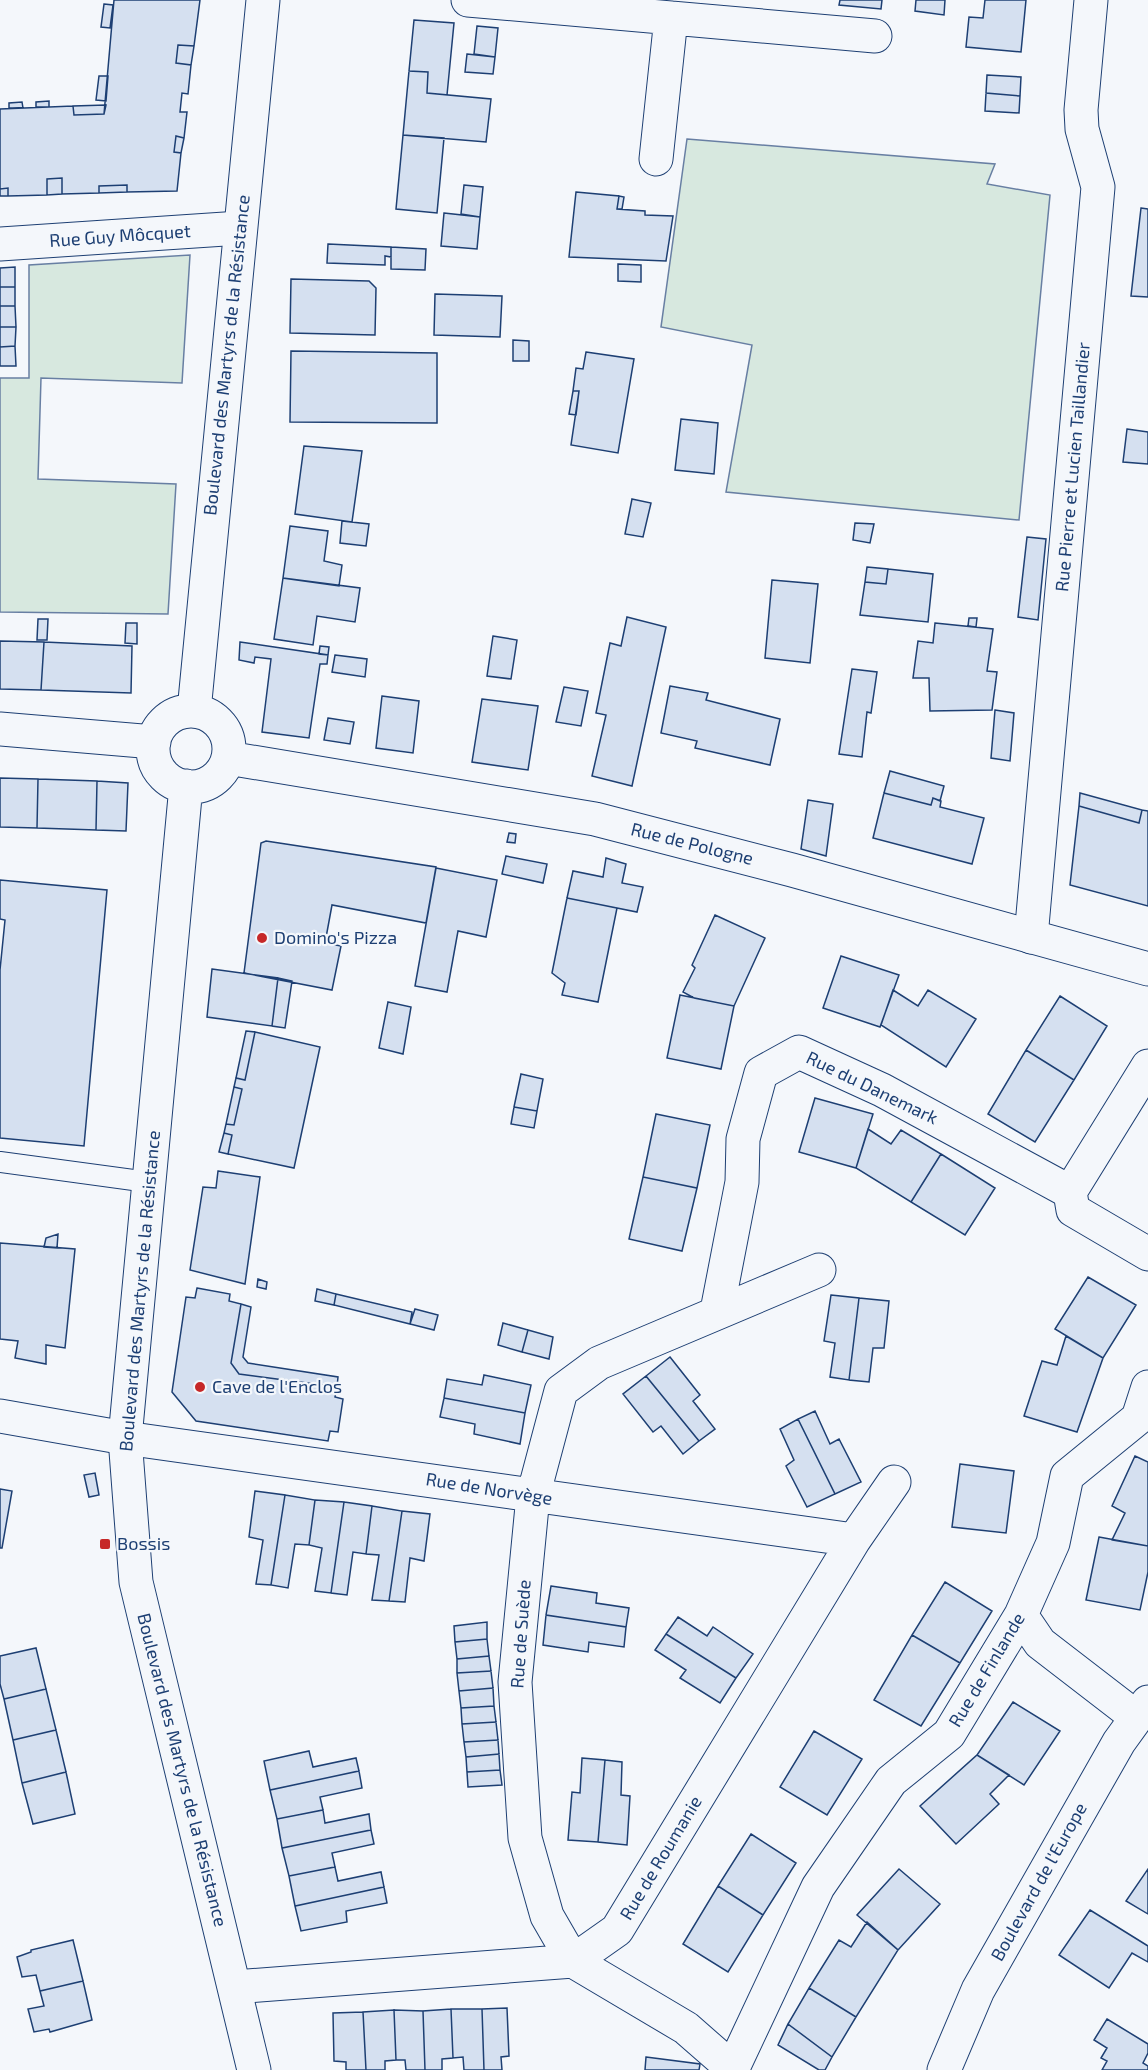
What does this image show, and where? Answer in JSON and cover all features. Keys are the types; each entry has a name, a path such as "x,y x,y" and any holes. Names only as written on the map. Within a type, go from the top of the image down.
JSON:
{"street":[{"name":"Boulevard des Martyrs de la Résistance","path":"194,711 263,0"},
{"path":"468,0 671,18 750,12 875,36"},
{"name":"Rue Pierre et Lucien Taillandier","path":"1031,937 1098,187 1082,129 1081,110 1091,0"},
{"path":"656,159 671,18"},
{"name":"Rue Guy Môcquet","path":"0,244 240,228"},
{"path":"194,711 206,714 218,721 229,744 228,758 217,776 208,783 186,786 165,776 154,754 154,742 157,732 172,716 194,711"},
{"path":"0,729 154,742"},
{"name":"Rue de Pologne","path":"228,758 595,819 792,870 1148,969"},
{"name":"Boulevard des Martyrs de la Résistance","path":"186,786 125,1438 136,1582 254,2070"},
{"name":"Rue du Danemark","path":"717,1311 742,1182 742,1139 761,1072 799,1052 882,1090 1072,1201"},
{"path":"1148,1066 1072,1201 1148,1254"},
{"name":"Rue de Suède","path":"733,2069 686,2028 573,1961 547,1917 525,1838 515,1682 533,1496 561,1391 599,1363 717,1311 819,1270"},
{"name":"Rue de Finlande","path":"733,2069 818,1887 891,1781 949,1734 1021,1615 1053,1543 1067,1476 1138,1418 1148,1387"},
{"name":"Rue de Norvège","path":"0,1416 125,1438 474,1485 533,1496 854,1540"},
{"name":"Rue de Roumanie","path":"573,1961 618,1930 854,1540 894,1482"},
{"path":"1021,1615 1040,1642 1142,1709"},
{"name":"Boulevard de l'Europe","path":"944,2070 978,1990 1113,1752 1142,1709"},
{"path":"235,1987 573,1961"}],"lane":[{"path":"0,1162 148,1182"}],"shaded area":[{"path":"687,139 995,164 987,184 1050,195 1019,520 726,492 752,345 661,327"},
{"path":"190,255 182,383 41,378 38,479 176,484 168,614 0,612 0,378 29,378 29,265"}],"building":[{"path":"114,0 200,0 194,46 178,45 176,63 191,65 188,94 182,93 180,112 187,112 184,138 176,136 174,152 181,153 177,191 127,192 127,185 99,186 99,193 62,194 62,178 47,179 47,195 8,196 8,188 0,189 0,109 73,106 74,115 104,114"},
{"path":"840,0 882,0 881,9 839,5"},
{"path":"916,0 945,0 944,15 915,11"},
{"path":"985,0 1026,0 1021,52 966,47 969,17 983,18"},
{"path":"104,4 113,5 110,28 101,27"},
{"path":"414,20 454,23 447,95 427,93 428,72 409,71"},
{"path":"477,26 498,28 495,57 474,54"},
{"path":"178,45 194,46 191,65 176,63"},
{"path":"467,54 495,57 493,74 465,72"},
{"path":"409,71 428,72 427,93 491,99 486,142 403,135"},
{"path":"987,75 1021,77 1020,96 986,93"},
{"path":"99,76 108,76 106,101 96,100"},
{"path":"986,93 1020,96 1019,113 985,111"},
{"path":"49,101 49,107 36,107 36,102"},
{"path":"22,102 23,108 9,108 9,103"},
{"path":"106,105 104,114 74,115 73,106"},
{"path":"403,135 444,138 437,213 396,209"},
{"path":"176,136 184,138 181,153 174,152"},
{"path":"62,178 62,194 47,195 47,179"},
{"path":"127,185 127,192 99,193 99,186"},
{"path":"464,185 483,187 480,217 461,214"},
{"path":"8,188 8,196 0,196 0,189"},
{"path":"576,192 619,196 617,209 645,211 645,215 673,216 666,261 569,257"},
{"path":"619,196 624,197 622,209 617,209"},
{"path":"1141,208 1148,209 1148,297 1131,296"},
{"path":"444,213 480,217 477,249 441,246"},
{"path":"328,244 391,247 391,257 385,256 385,265 327,263"},
{"path":"391,247 426,249 425,270 391,269"},
{"path":"618,264 641,265 641,282 618,281"},
{"path":"15,267 15,287 0,287 0,268"},
{"path":"291,279 369,281 376,288 375,335 290,333"},
{"path":"0,287 15,287 15,306 0,306"},
{"path":"435,294 502,296 500,337 434,335"},
{"path":"0,306 15,306 16,327 0,327"},
{"path":"0,327 16,327 15,346 0,347"},
{"path":"513,340 529,341 529,361 513,361"},
{"path":"15,346 16,366 0,366 0,347"},
{"path":"291,351 437,353 437,423 290,422"},
{"path":"586,352 634,359 618,453 571,445 579,391 573,391 576,368 583,369"},
{"path":"573,391 579,391 576,415 569,414"},
{"path":"681,419 718,423 714,474 675,470"},
{"path":"1127,429 1148,432 1148,464 1123,462"},
{"path":"304,446 362,451 352,522 295,514"},
{"path":"632,499 651,503 643,537 625,534"},
{"path":"342,521 369,524 366,546 340,543"},
{"path":"855,523 874,524 870,543 853,540"},
{"path":"290,526 328,531 324,561 342,565 339,586 283,578"},
{"path":"1027,537 1046,539 1038,620 1018,617"},
{"path":"867,567 888,569 886,584 865,582"},
{"path":"888,569 933,574 928,622 860,615 865,582 886,584"},
{"path":"283,578 360,588 355,622 317,616 313,645 274,639"},
{"path":"772,580 818,584 810,663 765,658"},
{"path":"627,617 666,627 632,786 592,776 606,715 596,713 610,643 621,646"},
{"path":"969,618 977,618 976,627 968,626"},
{"path":"38,619 48,619 47,640 37,640"},
{"path":"126,623 137,623 137,644 125,643"},
{"path":"935,623 993,629 987,671 997,672 992,710 930,711 929,678 913,678 918,641 933,643"},
{"path":"493,636 517,640 511,679 487,676"},
{"path":"0,641 44,642 41,690 0,689"},
{"path":"44,642 132,646 131,693 41,690"},
{"path":"240,642 328,655 327,664 320,664 309,738 262,732 271,659 255,657 254,663 239,660"},
{"path":"320,646 329,647 328,655 319,654"},
{"path":"335,655 367,659 365,677 332,672"},
{"path":"852,669 877,672 871,713 867,712 862,757 839,754"},
{"path":"670,686 708,693 706,700 780,719 770,765 695,748 697,741 661,733"},
{"path":"564,687 588,691 581,726 556,722"},
{"path":"382,696 419,701 413,753 376,748"},
{"path":"482,699 538,706 528,770 472,762"},
{"path":"995,710 1014,713 1010,761 991,758"},
{"path":"328,718 354,722 350,744 324,740"},
{"path":"890,771 944,786 940,801 933,798 931,805 884,793"},
{"path":"0,778 38,779 37,828 0,827"},
{"path":"38,779 97,781 96,830 37,828"},
{"path":"97,781 128,783 126,831 96,830"},
{"path":"884,793 931,805 933,798 941,801 940,807 984,818 972,864 873,838"},
{"path":"1080,793 1142,810 1139,823 1079,806"},
{"path":"808,800 833,804 826,856 801,849"},
{"path":"1079,806 1139,823 1142,810 1148,811 1148,906 1070,885"},
{"path":"509,833 516,834 515,843 507,842"},
{"path":"266,841 436,867 426,923 332,905 325,943 341,946 332,990 244,973 261,843"},
{"path":"506,856 547,864 543,883 502,874"},
{"path":"606,858 626,864 622,883 643,887 637,912 567,898 573,871 603,877"},
{"path":"436,868 497,880 486,937 458,931 447,992 415,986"},
{"path":"0,880 107,890 84,1146 0,1138 0,970 5,920 0,919"},
{"path":"567,898 617,908 598,1002 562,995 565,983 552,973"},
{"path":"715,915 765,938 734,1006 694,998 683,992 695,968 692,965"},
{"path":"841,956 899,975 880,1027 823,1008"},
{"path":"212,969 278,978 272,1026 207,1017"},
{"path":"278,978 292,981 285,1028 272,1026"},
{"path":"893,990 918,1006 928,990 976,1019 946,1067 881,1025"},
{"path":"680,995 734,1006 721,1069 667,1058"},
{"path":"1060,996 1107,1026 1074,1080 1026,1050"},
{"path":"388,1002 411,1007 403,1054 379,1048"},
{"path":"246,1031 255,1032 245,1080 236,1078"},
{"path":"255,1032 320,1047 294,1168 228,1154 232,1135 224,1133 226,1124 234,1125 242,1089 234,1087 236,1078 245,1080"},
{"path":"1026,1050 1074,1080 1035,1142 988,1114"},
{"path":"521,1074 543,1079 537,1111 514,1107"},
{"path":"234,1087 242,1089 234,1125 226,1124"},
{"path":"815,1098 873,1114 856,1168 799,1152"},
{"path":"514,1107 537,1111 534,1128 511,1124"},
{"path":"656,1114 710,1125 697,1188 643,1177"},
{"path":"868,1129 891,1144 901,1130 941,1154 911,1202 856,1168"},
{"path":"224,1133 232,1135 228,1154 219,1152"},
{"path":"941,1154 995,1188 965,1235 911,1202"},
{"path":"218,1171 260,1177 245,1284 190,1270 203,1187 216,1188"},
{"path":"643,1177 697,1188 682,1251 629,1239"},
{"path":"58,1234 57,1248 44,1247 46,1238"},
{"path":"0,1243 75,1249 65,1348 46,1345 46,1364 15,1358 18,1341 0,1339"},
{"path":"1088,1277 1136,1305 1103,1358 1055,1329"},
{"path":"258,1279 267,1282 266,1289 257,1287"},
{"path":"197,1288 230,1294 229,1301 241,1304 231,1363 239,1374 337,1387 335,1397 343,1399 338,1432 330,1431 328,1441 196,1421 172,1392 186,1297 195,1298"},
{"path":"317,1289 336,1294 334,1305 315,1301"},
{"path":"336,1294 412,1312 410,1324 334,1305"},
{"path":"831,1295 859,1298 849,1380 830,1377 835,1343 824,1341"},
{"path":"859,1298 889,1301 884,1348 873,1348 869,1382 849,1380"},
{"path":"241,1304 251,1307 243,1357 248,1363 338,1377 337,1387 239,1374 231,1363"},
{"path":"415,1309 438,1315 434,1330 410,1324"},
{"path":"503,1323 528,1330 522,1352 498,1345"},
{"path":"528,1330 553,1337 549,1359 522,1352"},
{"path":"1066,1336 1103,1358 1077,1432 1024,1416 1042,1361 1057,1365"},
{"path":"670,1357 700,1395 693,1401 715,1429 699,1441 646,1376"},
{"path":"484,1375 531,1385 525,1413 444,1398 447,1379 482,1385"},
{"path":"646,1376 699,1441 683,1454 661,1426 653,1432 623,1394"},
{"path":"444,1398 525,1413 520,1444 474,1434 475,1424 440,1417"},
{"path":"815,1411 830,1444 839,1439 861,1482 835,1494 798,1419"},
{"path":"798,1419 835,1494 807,1507 786,1466 794,1460 780,1429"},
{"path":"1135,1456 1148,1462 1148,1546 1112,1540 1125,1513 1112,1506"},
{"path":"960,1464 1014,1471 1006,1533 952,1527"},
{"path":"95,1473 99,1495 89,1497 84,1475"},
{"path":"0,1489 12,1491 2,1548 0,1548"},
{"path":"255,1491 285,1495 271,1585 256,1584 263,1540 249,1537"},
{"path":"285,1495 315,1500 309,1545 295,1544 288,1588 271,1585"},
{"path":"315,1500 344,1502 331,1593 315,1591 322,1548 309,1545"},
{"path":"344,1502 372,1506 366,1554 353,1552 347,1595 331,1593"},
{"path":"372,1506 402,1511 389,1601 372,1600 379,1555 366,1554"},
{"path":"402,1511 430,1514 424,1561 410,1558 405,1602 389,1601"},
{"path":"1099,1537 1148,1546 1148,1572 1140,1610 1086,1600"},
{"path":"945,1582 992,1611 960,1663 912,1635"},
{"path":"551,1586 597,1593 596,1603 629,1608 626,1627 546,1615"},
{"path":"546,1615 626,1627 624,1647 589,1642 588,1652 543,1645"},
{"path":"678,1617 707,1636 713,1627 753,1654 736,1678 666,1634"},
{"path":"487,1622 487,1639 455,1642 454,1626"},
{"path":"666,1634 736,1678 720,1703 680,1678 686,1670 655,1650"},
{"path":"912,1635 960,1663 921,1726 874,1700"},
{"path":"487,1639 489,1656 457,1659 455,1642"},
{"path":"36,1648 46,1689 4,1699 0,1684 0,1656"},
{"path":"489,1656 491,1671 457,1673 457,1659"},
{"path":"491,1671 493,1688 459,1691 457,1673"},
{"path":"493,1688 494,1706 461,1708 459,1691"},
{"path":"46,1689 56,1730 13,1740 4,1699"},
{"path":"1013,1702 1060,1731 1024,1785 977,1755"},
{"path":"494,1706 496,1722 462,1724 461,1708"},
{"path":"496,1722 498,1740 464,1742 462,1724"},
{"path":"56,1730 66,1772 22,1783 13,1740"},
{"path":"814,1731 862,1759 827,1815 780,1787"},
{"path":"498,1740 499,1754 466,1757 464,1742"},
{"path":"309,1751 313,1767 356,1758 359,1771 270,1790 264,1761"},
{"path":"499,1754 500,1770 467,1772 466,1757"},
{"path":"977,1755 1009,1775 990,1794 999,1804 956,1844 920,1806"},
{"path":"582,1758 605,1760 598,1842 568,1840 572,1792 580,1793"},
{"path":"605,1760 622,1762 621,1795 630,1796 627,1845 598,1842"},
{"path":"500,1770 502,1785 468,1787 467,1772"},
{"path":"359,1771 362,1788 320,1797 323,1810 277,1819 270,1790"},
{"path":"66,1772 75,1814 33,1824 22,1783"},
{"path":"323,1810 325,1823 369,1814 371,1830 282,1848 277,1819"},
{"path":"371,1830 374,1844 332,1853 335,1867 289,1876 282,1848"},
{"path":"751,1834 796,1863 763,1915 718,1886"},
{"path":"335,1867 338,1881 381,1872 384,1887 295,1906 289,1876"},
{"path":"899,1869 940,1904 898,1950 857,1915"},
{"path":"1148,1869 1148,1914 1126,1901"},
{"path":"718,1886 763,1915 728,1972 683,1944"},
{"path":"384,1887 387,1903 346,1911 347,1922 301,1931 295,1906"},
{"path":"1090,1910 1148,1946 1148,1962 1132,1953 1109,1988 1059,1955"},
{"path":"867,1922 898,1950 856,2017 809,1988 839,1940 851,1947"},
{"path":"73,1940 83,1981 40,1991 36,1975 22,1977 17,1957 31,1950"},
{"path":"83,1981 92,2020 50,2032 49,2029 34,2032 28,2009 44,2006 40,1991"},
{"path":"809,1988 856,2017 832,2057 788,2024"},
{"path":"507,2008 509,2056 501,2057 502,2070 484,2070 482,2009"},
{"path":"451,2009 482,2009 484,2070 464,2070 463,2057 453,2058"},
{"path":"451,2009 453,2058 442,2059 442,2070 425,2070 423,2011"},
{"path":"394,2010 396,2060 385,2061 385,2070 366,2070 363,2012"},
{"path":"394,2010 423,2011 425,2070 406,2070 405,2060 396,2060"},
{"path":"363,2012 366,2070 346,2070 346,2062 334,2061 333,2013"},
{"path":"1107,2019 1148,2044 1148,2053 1143,2063 1148,2066 1148,2070 1102,2070 1107,2061 1101,2058 1107,2048 1094,2040"},
{"path":"788,2024 832,2057 825,2070 819,2070 778,2045"},
{"path":"646,2057 700,2064 699,2070 645,2070"}],"place":[{"name":"Domino's Pizza","path":"262,938"},
{"name":"Cave de l'Enclos","path":"200,1387"},
{"name":"Bossis","path":"105,1544"}]}
